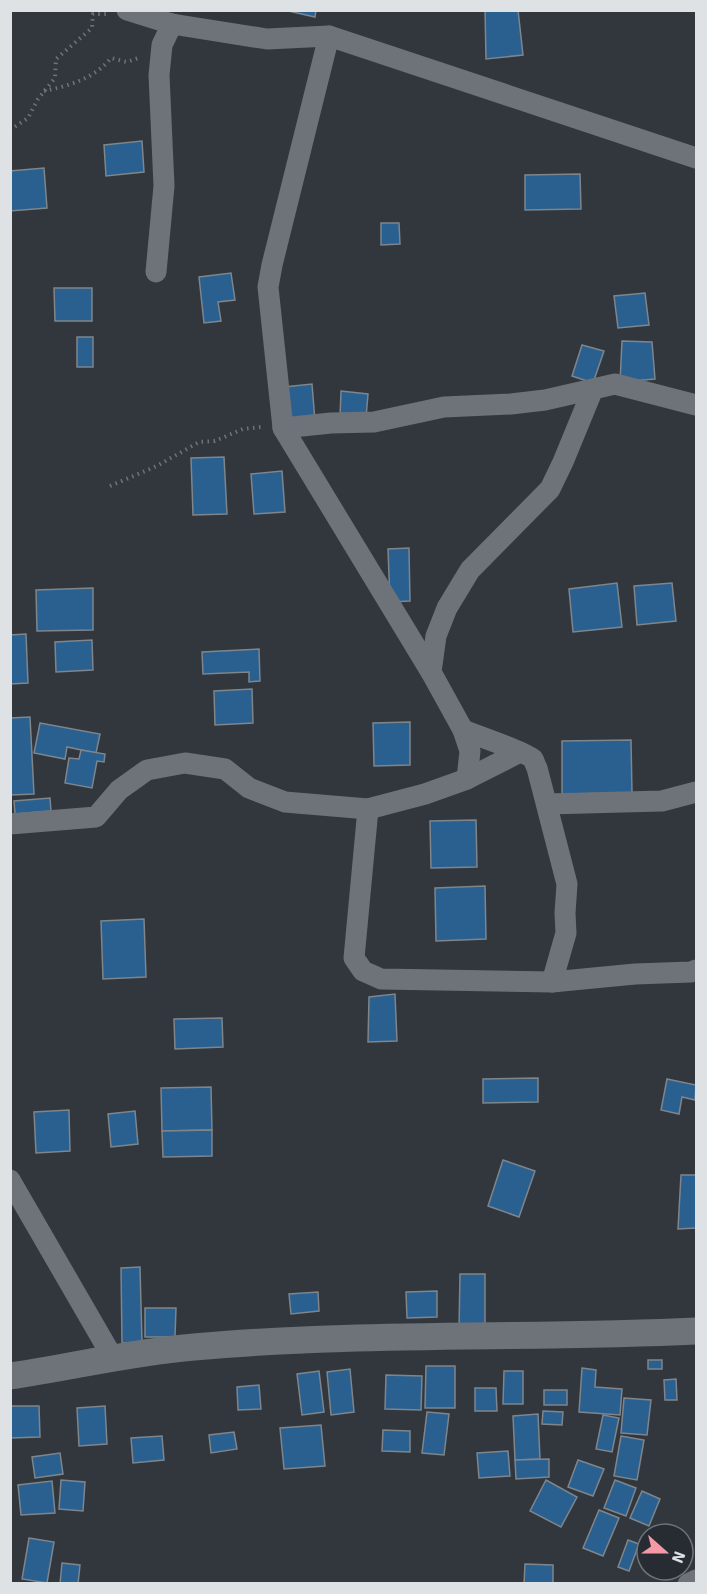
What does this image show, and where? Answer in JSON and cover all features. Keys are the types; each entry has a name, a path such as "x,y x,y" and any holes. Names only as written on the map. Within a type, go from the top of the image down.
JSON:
{"street":[{"path":"127,10 172,24 267,39 329,36 696,158"},
{"path":"156,272 164,186 159,75 162,45 172,24"},
{"path":"329,36 268,287 283,428 430,672 462,730 470,751 467,779"},
{"path":"283,428 331,423 374,422 444,407 511,405 545,400 615,384 696,405"},
{"path":"430,672 436,636 447,608 470,570 550,489 593,389"},
{"path":"462,730 533,759 567,884 566,933 552,982"},
{"path":"10,824 96,817 118,790 147,770 185,763 225,769 249,788 285,802 369,809 425,794 467,779 520,752"},
{"path":"547,804 662,801 696,792"},
{"path":"369,809 354,958 363,971 381,979 552,982 696,970"},
{"path":"10,1180 113,1358"},
{"path":"10,1376 193,1347 320,1339 615,1335 696,1331"},
{"path":"688,1584 696,1580"}],"path":[{"path":"10,130 28,118 44,91 55,78 56,59 92,28 93,14 110,14 112,10"},
{"path":"44,91 71,86 102,69 111,58 127,62 162,45"},
{"path":"110,486 157,466 199,442 215,441 243,429 283,428"}],"building":[{"path":"284,10 316,10 315,17"},
{"path":"485,10 518,10 523,55 486,59"},
{"path":"142,141 144,172 106,176 104,145"},
{"path":"44,168 47,208 10,211 10,171"},
{"path":"580,174 581,209 525,210 525,175"},
{"path":"381,223 399,223 400,244 381,245"},
{"path":"231,273 235,300 218,302 221,321 204,323 199,277"},
{"path":"54,288 92,288 92,321 55,321"},
{"path":"645,293 649,325 618,328 614,296"},
{"path":"77,337 93,337 93,367 77,367"},
{"path":"622,341 652,342 655,379 620,382"},
{"path":"582,345 604,351 593,383 572,376"},
{"path":"312,384 315,421 287,423 284,387"},
{"path":"341,391 368,394 366,418 340,416"},
{"path":"224,457 227,514 193,515 191,458"},
{"path":"282,471 285,512 254,514 251,474"},
{"path":"409,548 410,601 390,602 388,549"},
{"path":"617,583 622,627 573,632 569,589"},
{"path":"672,583 676,621 637,625 634,586"},
{"path":"93,588 93,630 37,631 36,590"},
{"path":"26,634 28,683 10,684 10,635"},
{"path":"92,640 93,670 56,672 55,642"},
{"path":"259,649 260,681 249,682 249,672 203,674 202,652"},
{"path":"252,689 253,723 215,725 214,691"},
{"path":"30,717 34,794 10,795 10,718"},
{"path":"410,722 410,765 374,766 373,723"},
{"path":"40,723 100,734 96,753 67,747 65,759 34,753"},
{"path":"631,740 632,793 562,794 562,741"},
{"path":"81,750 105,754 104,762 97,761 92,788 65,783 69,758 79,759"},
{"path":"50,798 51,811 15,814 14,801"},
{"path":"476,820 477,867 431,868 430,821"},
{"path":"485,886 486,939 436,941 435,888"},
{"path":"144,919 146,977 103,979 101,921"},
{"path":"395,994 397,1041 368,1042 369,997"},
{"path":"222,1018 223,1047 175,1049 174,1019"},
{"path":"538,1078 538,1102 483,1103 483,1079"},
{"path":"667,1079 696,1085 695,1100 682,1097 679,1114 661,1110"},
{"path":"211,1087 212,1130 162,1131 161,1088"},
{"path":"69,1110 70,1151 36,1153 34,1112"},
{"path":"135,1111 138,1144 111,1147 108,1114"},
{"path":"212,1130 212,1156 163,1157 162,1131"},
{"path":"503,1160 535,1171 519,1217 488,1206"},
{"path":"681,1175 696,1175 696,1228 678,1229"},
{"path":"140,1267 142,1342 122,1343 121,1268"},
{"path":"460,1274 485,1274 485,1329 459,1329"},
{"path":"437,1291 437,1317 407,1318 406,1292"},
{"path":"318,1292 319,1311 291,1314 289,1294"},
{"path":"145,1308 176,1308 175,1337 145,1337"},
{"path":"648,1360 662,1360 662,1369 648,1369"},
{"path":"426,1366 455,1366 455,1408 425,1408"},
{"path":"582,1368 596,1370 595,1387 622,1389 620,1415 579,1412"},
{"path":"350,1369 354,1412 331,1415 327,1372"},
{"path":"319,1371 324,1412 302,1415 297,1374"},
{"path":"504,1371 523,1371 523,1404 503,1404"},
{"path":"386,1375 422,1376 421,1410 385,1409"},
{"path":"676,1379 677,1400 665,1400 664,1380"},
{"path":"259,1385 261,1409 238,1410 237,1387"},
{"path":"475,1388 496,1388 497,1411 475,1411"},
{"path":"544,1390 567,1390 567,1405 544,1405"},
{"path":"624,1398 651,1400 647,1435 621,1433"},
{"path":"10,1406 39,1406 40,1437 10,1438"},
{"path":"105,1406 107,1444 79,1446 77,1408"},
{"path":"543,1411 563,1412 562,1425 542,1424"},
{"path":"427,1412 449,1414 444,1455 422,1453"},
{"path":"538,1414 540,1459 515,1460 513,1416"},
{"path":"603,1415 619,1418 612,1452 596,1449"},
{"path":"321,1425 325,1466 284,1469 280,1428"},
{"path":"383,1430 410,1431 410,1452 382,1451"},
{"path":"234,1432 237,1449 211,1453 209,1435"},
{"path":"162,1436 164,1460 133,1463 131,1438"},
{"path":"621,1436 644,1440 637,1480 614,1476"},
{"path":"508,1451 510,1476 479,1478 477,1453"},
{"path":"60,1453 63,1474 35,1478 32,1457"},
{"path":"549,1459 549,1477 516,1479 515,1460"},
{"path":"578,1460 604,1469 593,1496 568,1487"},
{"path":"61,1480 85,1482 83,1511 59,1509"},
{"path":"546,1480 577,1497 561,1527 530,1511"},
{"path":"615,1480 636,1488 626,1516 604,1508"},
{"path":"52,1481 55,1513 21,1515 18,1485"},
{"path":"642,1491 660,1499 651,1522 640,1522 630,1518"},
{"path":"599,1510 619,1518 603,1556 583,1548"},
{"path":"29,1538 54,1542 47,1583 22,1579"},
{"path":"628,1540 635,1543 635,1555 629,1571 618,1567"},
{"path":"62,1563 80,1565 78,1584 60,1584"},
{"path":"525,1564 553,1565 553,1584 524,1584"}]}
